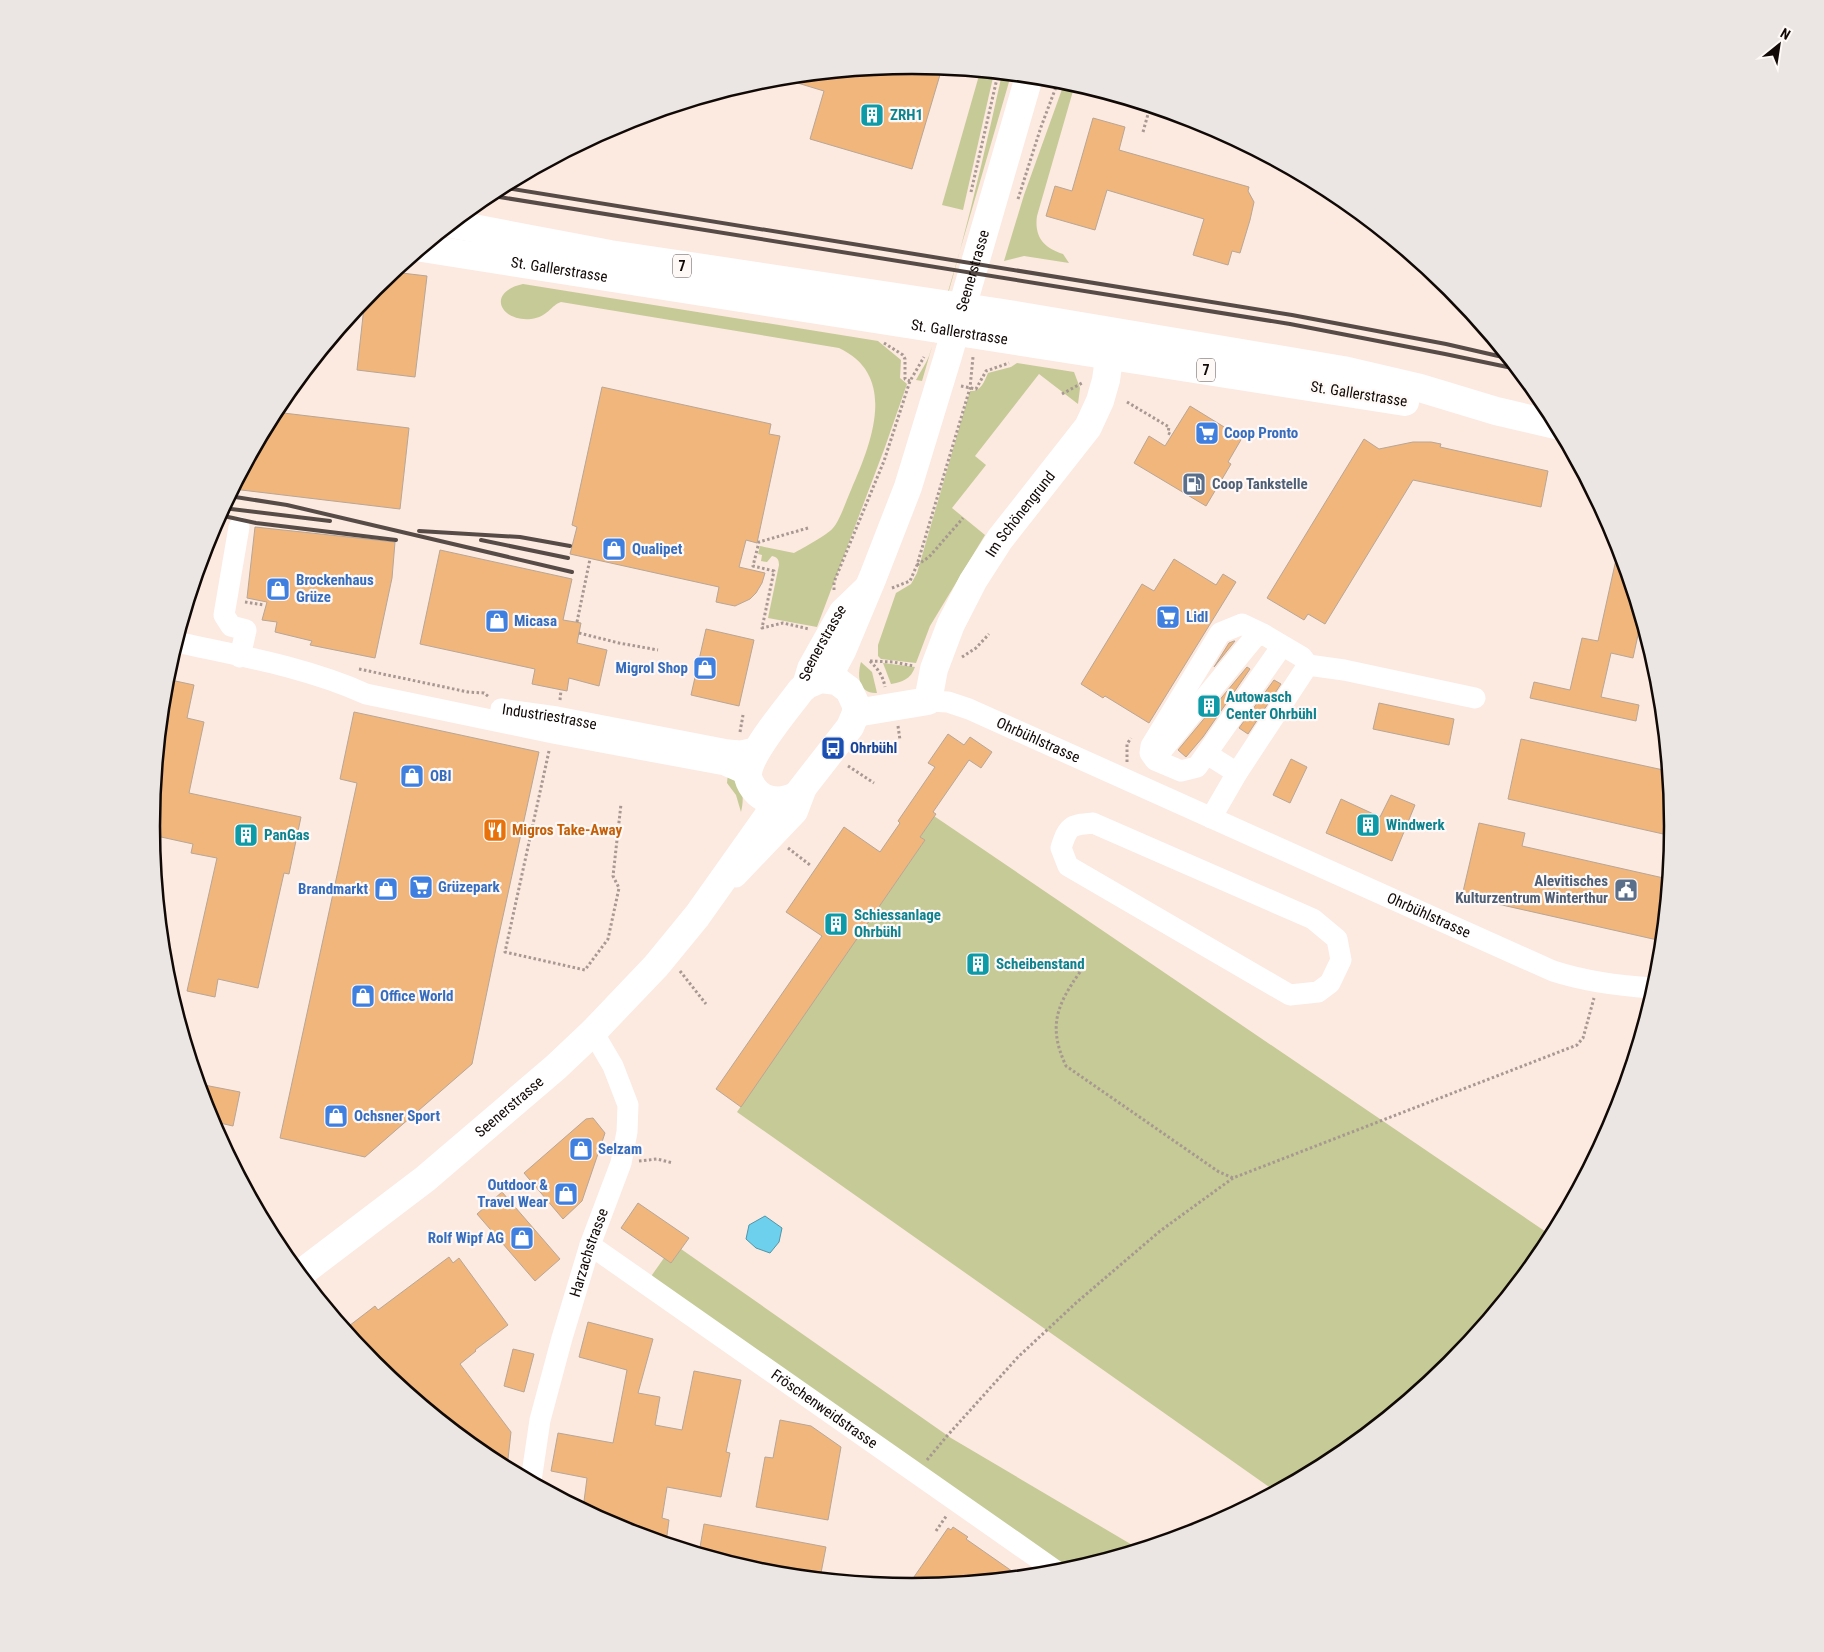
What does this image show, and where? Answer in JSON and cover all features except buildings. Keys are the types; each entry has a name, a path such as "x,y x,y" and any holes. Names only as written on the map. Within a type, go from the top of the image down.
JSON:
{"main road":[{"name":"Seenerstrasse","path":"697,916 751,806 752,760 750,742 834,666 873,577 911,478 1027,83"},
{"name":"St. Gallerstrasse","path":"459,225 910,312"},
{"name":"St. Gallerstrasse","path":"430,249 910,312 1112,343 1343,370 1420,388 1496,412 1546,423"},
{"name":"Im Schönengrund","path":"928,701 938,660 951,624 973,581 1000,539 1088,427 1104,387 1112,343"},
{"name":"Seenerstrasse","path":"305,1270 425,1180 556,1067 593,1032 656,966 697,916 770,814 782,801 796,795 809,781 850,727 873,577"},
{"name":"Seenerstrasse","path":"811,685 837,681 853,702"},
{"name":"Ohrbühlstrasse","path":"853,702 928,701"},
{"path":"751,782 760,795 767,799 782,801"}],"street":[{"path":"239,527 224,615 231,626 246,630 240,657"},
{"path":"1282,646 1197,767 1181,771 1155,760 1150,753 1151,746 1220,633 1242,624 1258,632 1302,657 1308,664 1475,698"},
{"path":"1139,786 1168,742 1258,632"},
{"name":"Industriestrasse","path":"182,643 296,669 339,682 366,694 553,733 725,765 751,782"},
{"path":"1211,818 1237,773 1308,664"},
{"name":"Industriestrasse","path":"339,682 368,683 483,706 556,717 728,750 741,751 750,742"},
{"name":"Ohrbühlstrasse","path":"928,701 948,702 969,709 1553,971 1597,983 1647,988"},
{"path":"1207,754 1237,773"},
{"name":"Seenerstrasse","path":"697,916 797,813 809,781"},
{"path":"1093,823 1313,919 1336,939 1341,960 1330,983 1318,992 1290,995 1068,866 1061,848 1066,832 1075,825 1093,823"},
{"name":"Harzachstrasse","path":"532,1474 540,1420 552,1374 590,1245 621,1163 627,1132 628,1105 613,1066 593,1032"},
{"name":"Fröschenweidstrasse","path":"590,1245 1049,1566"}],"path":[{"path":"1143,132 1149,112"},
{"path":"890,347 903,355 905,359 905,379 910,381"},
{"path":"964,387 976,389 986,371 1006,364"},
{"path":"1062,394 1082,382"},
{"path":"1127,402 1169,427 1168,432 1172,435"},
{"path":"917,565 929,557 963,518"},
{"path":"808,528 759,542 753,566 774,571 762,628 783,623 810,629"},
{"path":"577,622 590,558"},
{"path":"579,633 658,650"},
{"path":"960,658 976,648 989,634"},
{"path":"885,689 878,669 870,660 919,667"},
{"path":"743,716 750,742"},
{"path":"897,726 900,740"},
{"path":"551,744 505,952 584,970 608,939 610,931 619,888 613,876 621,804"},
{"path":"843,763 874,783"},
{"path":"782,843 810,864"},
{"path":"680,971 706,1004"},
{"path":"1080,972 1059,1006 1056,1024 1060,1054 1066,1066 1220,1172 1232,1178"},
{"path":"916,1473 1018,1357 1077,1302 1160,1231 1232,1178 1578,1045 1583,1038 1593,1008 1597,983"},
{"path":"621,1163 657,1159 673,1163"}],"green space":[{"path":"979,77 993,78 963,210 942,205"},
{"path":"1001,79 1010,80 960,250"},
{"path":"1062,89 1073,91 1036,223 1042,241 1056,252 1063,254 1069,263 1024,256 1004,261 1024,195"},
{"path":"960,250 950,286 933,344"},
{"path":"523,284 878,341 901,360 900,378 907,384 817,627 768,618 779,563 772,556 767,562 761,561 762,555 758,554 760,546 794,553 826,534 838,521 866,452 875,412 874,393 869,376 858,360 839,348 561,302 537,318 520,319 511,316 505,311 501,299 504,293 511,288"},
{"path":"933,344 922,381 916,380 928,359"},
{"path":"1017,363 1074,372 1080,388 1078,404 1039,374 975,456 986,465 952,508 985,535 930,626 916,663 881,659 878,656 878,645 896,593 911,584 917,573 970,391 979,388 988,373 1011,367"},
{"path":"861,662 872,672 877,693 866,691 860,683"},
{"path":"883,663 915,667 906,679 891,684"},
{"path":"728,773 737,781 742,790 741,812 736,795 727,783"},
{"path":"934,816 1545,1231 1509,1284 1478,1322 1408,1392 1370,1423 1330,1451 1270,1487 737,1112 925,840 920,837"},
{"path":"681,1249 951,1438 1132,1545 1107,1553 1050,1565 656,1292 652,1275 664,1258 671,1263"}],"water":[{"path":"765,1216 782,1228 779,1242 770,1253 756,1248 746,1239 749,1225"}],"railway":[{"path":"513,189 1292,315 1446,344 1499,356"},
{"path":"500,197 1290,324 1508,367"},
{"path":"235,497 287,505 572,572"},
{"path":"230,509 330,521"},
{"path":"227,517 256,523 396,540"},
{"path":"419,531 520,537 570,546"},
{"path":"481,540 568,558"}],"place":[{"name":"ZRH1","path":"872,115"},
{"name":"Coop Pronto","path":"1207,433"},
{"name":"Coop Tankstelle","path":"1194,484"},
{"name":"Qualipet","path":"614,549"},
{"name":"Brockenhaus Grüze","path":"278,589"},
{"name":"Lidl","path":"1168,617"},
{"name":"Micasa","path":"497,621"},
{"name":"Migrol Shop","path":"705,668"},
{"name":"Autowasch Center Ohrbühl","path":"1209,706"},
{"name":"Ohrbühl","path":"833,748"},
{"name":"OBI","path":"412,776"},
{"name":"Windwerk","path":"1368,825"},
{"name":"Migros Take-Away","path":"495,830"},
{"name":"PanGas","path":"246,835"},
{"name":"Grüzepark","path":"421,887"},
{"name":"Brandmarkt","path":"386,889"},
{"name":"Alevitisches Kulturzentrum Winterthur","path":"1626,890"},
{"name":"Schiessanlage Ohrbühl","path":"836,924"},
{"name":"Scheibenstand","path":"978,964"},
{"name":"Office World","path":"363,996"},
{"name":"Ochsner Sport","path":"336,1116"},
{"name":"Selzam","path":"581,1149"},
{"name":"Outdoor & Travel Wear","path":"566,1194"},
{"name":"Rolf Wipf AG","path":"522,1238"}]}
